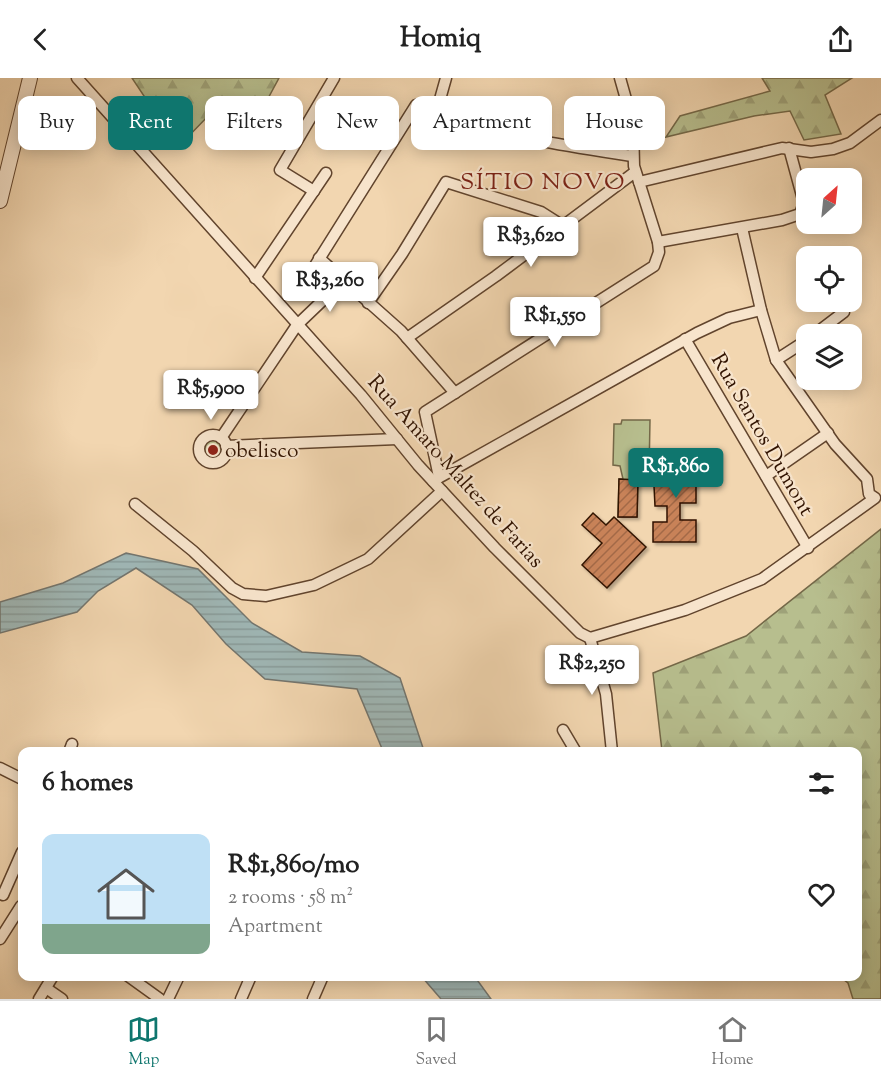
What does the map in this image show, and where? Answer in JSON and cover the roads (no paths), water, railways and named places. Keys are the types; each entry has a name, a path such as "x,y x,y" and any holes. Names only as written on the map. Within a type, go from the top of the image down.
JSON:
{"street":[{"path":"0,201 30,78"},
{"name":"Rua Amaro Maltez de Farias","path":"77,78 397,439 436,479 442,491 518,572 580,633 590,638"},
{"path":"314,191 280,170 334,78"},
{"path":"440,96 446,78"},
{"path":"620,78 633,124 635,169 658,242 658,259 654,266 643,275 425,412 436,479 685,339 729,318 761,310"},
{"path":"306,280 411,111"},
{"path":"552,147 635,169 789,148 811,152 833,149 849,144 881,120"},
{"path":"658,242 794,217 803,210 804,203 789,148"},
{"path":"407,338 562,226 635,169"},
{"path":"255,278 326,173"},
{"path":"368,303 402,254 446,182 541,212 562,226"},
{"path":"611,747 606,694 590,638 685,610 762,579 875,498 869,494 867,479 828,433 776,360 761,310 742,228"},
{"path":"319,258 407,338 455,393"},
{"path":"344,281 297,325 224,442 397,439"},
{"path":"828,324 844,312"},
{"name":"Rua Santos Dumont","path":"685,339 808,548"},
{"path":"776,360 796,347"},
{"path":"766,476 828,433"},
{"path":"135,504 193,551 232,588 243,594 266,596 314,585 368,559 442,491"},
{"path":"563,730 573,747"},
{"path":"0,768 18,777"},
{"path":"18,860 2,894 18,904"},
{"path":"0,939 18,912"},
{"path":"39,999 51,981"},
{"path":"135,981 160,999"},
{"path":"168,999 177,981"},
{"path":"241,999 249,981"},
{"path":"313,999 321,981"},
{"path":"46,988 62,999"}],"water":[{"path":"126,553 198,569 252,623 302,652 360,656 400,678 423,747 381,747 357,689 265,679 226,644 192,605 136,568 98,591 77,612 0,633 0,602 63,583"},
{"path":"425,981 478,981 491,999 441,999"}],"place":[{"name":"obelisco","path":"213,450"}],"district":[{"name":"SÍTIO NOVO","path":"543,181"}]}
